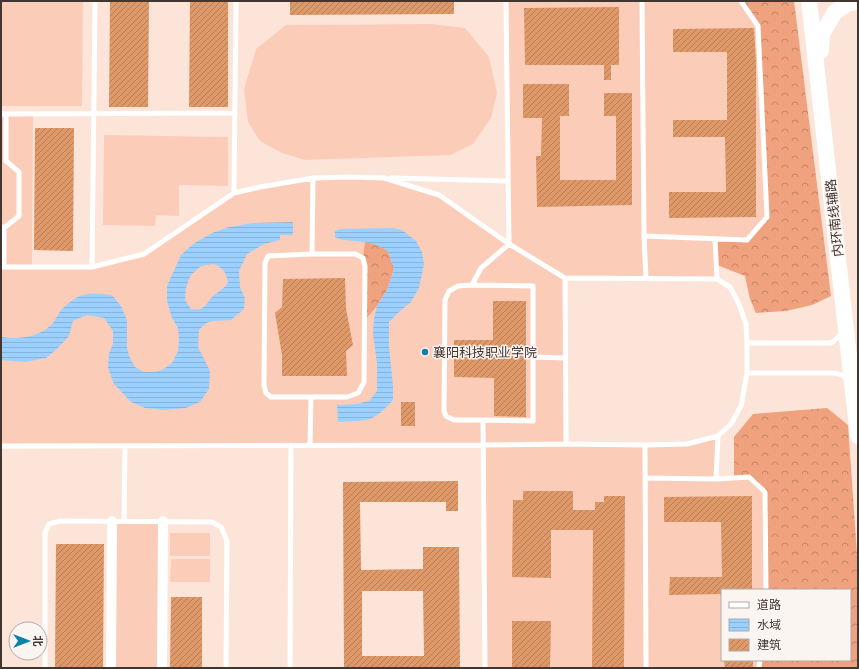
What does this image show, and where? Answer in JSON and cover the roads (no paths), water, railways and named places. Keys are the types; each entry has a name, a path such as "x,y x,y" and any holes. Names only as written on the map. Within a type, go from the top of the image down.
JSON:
{"main road":[{"name":"内环南线辅路","path":"809,1 858,436"},
{"path":"821,104 822,34 835,12 847,4 858,1"}],"street":[{"path":"111,668 112,521"},
{"path":"162,668 163,521"}],"lane":[{"path":"92,267 95,1"},
{"path":"234,194 236,1"},
{"path":"506,1 509,244"},
{"path":"642,1 644,236 646,278"},
{"path":"644,236 747,240 767,217 758,26 741,1"},
{"path":"234,113 4,114 3,162 19,172 19,216 3,227 3,267 92,267 144,254 234,194 260,187 313,178 508,181"},
{"path":"312,254 313,178"},
{"path":"1,446 687,444 718,436 731,424 741,406 747,373 747,343 746,324 739,304 730,287 717,279 565,278 509,244 439,195 384,178"},
{"path":"715,239 717,279"},
{"path":"472,285 481,268 509,244"},
{"path":"312,254 355,254 363,258 366,266 364,382 358,393 347,397 272,397 266,393 264,385 264,262 268,256 312,254"},
{"path":"565,278 566,444"},
{"path":"472,285 533,286 533,421 454,420 446,416 444,411 446,300 449,291 455,287 472,285"},
{"path":"747,343 831,343 841,335 845,320"},
{"path":"533,357 565,358"},
{"path":"747,373 834,373 842,375 852,383"},
{"path":"310,397 310,445"},
{"path":"484,420 485,668"},
{"path":"716,479 718,436"},
{"path":"290,668 291,445"},
{"path":"645,445 646,668"},
{"path":"124,446 124,521"},
{"path":"645,478 716,479 749,476 765,492 766,589"},
{"path":"44,668 45,533 49,524 60,521 212,522 221,527 226,541 226,668"}],"water":[{"path":"293,222 293,235 280,235 280,240 264,244 247,254 239,271 240,287 245,298 244,309 231,320 206,323 199,330 198,347 210,371 209,389 200,402 186,408 165,410 145,408 131,402 114,384 108,368 109,353 113,344 113,331 104,318 87,315 73,321 69,336 46,358 25,362 1,360 1,337 22,338 42,332 53,323 61,310 74,299 85,294 98,294 112,295 121,306 127,320 127,347 129,356 135,367 144,372 155,372 162,370 172,363 178,351 178,328 172,318 167,301 167,286 181,255 193,244 212,233 229,227 253,223","holes":["214,264 224,271 228,283 211,298 204,307 199,309 191,309 185,300 186,288 190,276 201,266"]},
{"path":"393,228 402,230 416,241 422,252 424,264 419,288 411,302 389,322 389,347 393,400 386,408 373,418 359,421 338,422 337,405 356,404 369,401 377,391 377,364 373,333 374,318 377,306 387,290 394,269 388,251 370,243 338,239 335,237 335,231 340,229"}],"place":[{"name":"襄阳科技职业学院","path":"425,352"}]}
